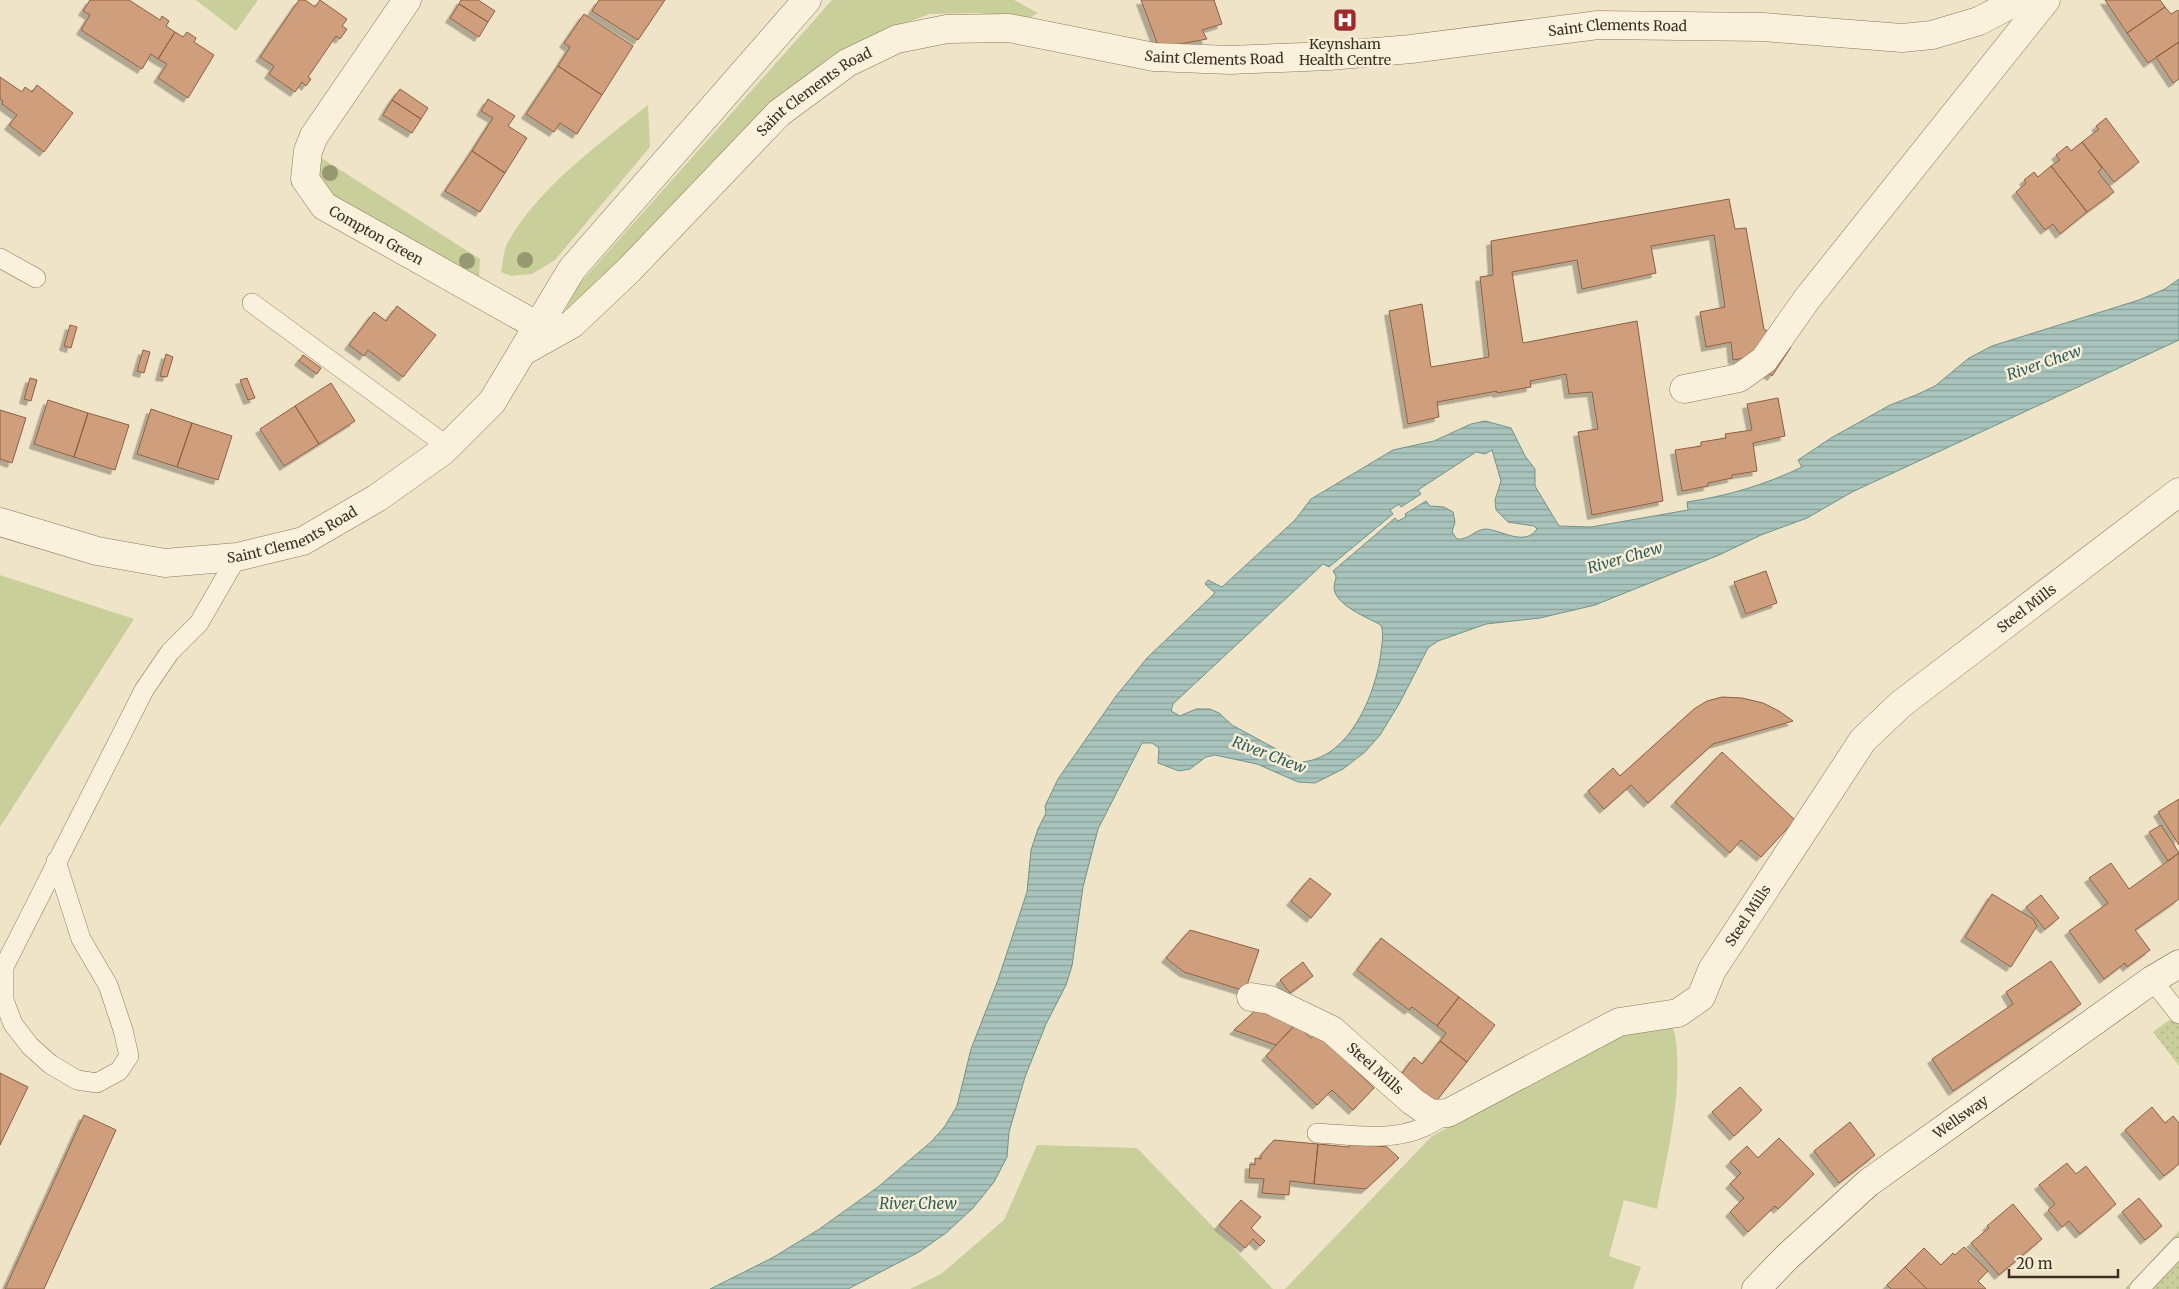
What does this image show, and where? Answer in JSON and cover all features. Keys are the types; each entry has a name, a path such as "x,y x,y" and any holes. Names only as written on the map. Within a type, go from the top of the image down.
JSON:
{"street":[{"name":"Compton Green","path":"407,0 314,136 308,151 305,180 324,206 536,325"},
{"name":"Saint Clements Road","path":"0,522 97,550 165,563 237,557 303,541 377,498 447,446 492,402 536,325 572,269 807,0"},
{"name":"Saint Clements Road","path":"522,352 572,324 628,271 779,113 847,63 897,39 947,29 1009,28 1154,57 1230,60 1329,56 1411,49 1598,25 1763,27 1902,38 1932,35 1979,21 2019,0"},
{"path":"1684,389 1739,378 1764,360 1808,299 2046,0"},
{"name":"Steel Mills","path":"1251,997 1270,1000 1332,1030 1412,1101 1431,1114 1448,1113 1619,1022 1642,1017 1678,1014 1701,997 1712,970 1863,740 1901,704 2179,492"},
{"name":"Wellsway","path":"1756,1289 1787,1257 1868,1183 2152,980 2179,964"}],"lane":[{"path":"0,258 36,278"},
{"path":"252,303 447,446"},
{"path":"56,861 81,939 108,985 123,1030 129,1056 119,1071 97,1083 77,1080 50,1064 30,1046 13,1024 4,1000 4,966 56,861 144,690 170,652 199,623 237,557"},
{"path":"2152,980 2179,1014"},
{"path":"1317,1133 1367,1136 1403,1134 1423,1128 1448,1113"},
{"path":"2139,1289 2179,1247"}],"green space":[{"path":"196,0 258,0 236,31"},
{"path":"832,0 1014,0 1038,13 1029,18 976,13 930,14 880,32 831,56 773,103 694,189 562,319 574,290"},
{"path":"648,105 650,147 555,260 532,274 511,276 501,272 506,245 536,203 571,168"},
{"path":"320,157 480,259 479,278 331,195 320,177"},
{"path":"0,575 134,619 0,827"},
{"path":"2179,1013 2179,1066 2153,1032"},
{"path":"1666,1018 1673,1028 1675,1035 1677,1056 1676,1099 1657,1209 1624,1200 1609,1256 1641,1267 1633,1289 1285,1289 1432,1136 1643,1023"},
{"path":"1037,1145 1137,1148 1273,1289 910,1289 941,1274 1004,1220"},
{"path":"2179,1231 2179,1289 2125,1289"}],"water":[{"name":"River Chew","path":"2179,279 2179,340 1852,492 1807,518 1761,535 1719,555 1595,605 1540,618 1486,624 1438,641 1428,648 1399,704 1380,735 1365,752 1343,769 1315,783 1298,782 1257,764 1215,755 1206,757 1190,769 1179,771 1158,763 1159,748 1152,743 1142,743 1098,829 1083,887 1072,966 1066,985 1046,1024 1025,1077 1009,1132 1007,1157 994,1182 973,1208 946,1233 919,1252 848,1289 710,1289 772,1258 818,1230 878,1187 932,1141 945,1126 957,1106 971,1049 998,980 1027,892 1031,850 1046,813 1045,806 1058,779 1116,696 1147,658 1215,593 1205,584 1208,580 1222,587 1295,520 1311,499 1393,450 1434,441 1471,424 1485,421 1511,428 1525,456 1535,469 1535,486 1559,526 1591,527 1688,510 1687,502 1717,497 1746,489 1802,467 1798,460 1831,438 1890,405 1935,386 1969,358 1992,346 2139,300 2165,289","holes":["1492,450 1501,481 1495,500 1496,510 1508,522 1534,526 1537,529 1532,534 1520,537 1486,529 1465,538 1457,539 1452,532 1455,522 1453,512 1444,507 1430,506 1426,501 1405,514 1406,517 1398,521 1395,518 1333,571 1336,576 1334,588 1340,600 1353,610 1381,625 1383,635 1378,669 1366,705 1357,722 1333,750 1317,758 1300,762 1232,725 1219,713 1210,709 1196,709 1180,716 1171,711 1173,704 1323,564 1329,567 1393,514 1390,510 1399,504 1401,507 1421,494 1418,490 1476,452 1485,454"]}],"building":[{"path":"90,0 129,0 160,20 162,16 169,21 166,26 175,32 158,59 151,54 142,69 81,30 90,15 83,11"},
{"path":"299,0 305,0 315,7 320,0 347,19 342,26 347,29 340,39 336,36 308,77 311,79 306,86 302,82 295,92 269,74 274,66 260,57"},
{"path":"461,0 478,0 495,11 488,22 459,4"},
{"path":"599,0 665,0 638,40 592,11"},
{"path":"1141,0 1214,0 1222,24 1202,30 1207,39 1159,48"},
{"path":"2105,0 2160,0 2165,7 2127,33"},
{"path":"459,4 488,22 479,37 450,18"},
{"path":"2165,7 2171,14 2178,10 2179,12 2179,42 2148,63 2127,33"},
{"path":"584,14 633,46 602,95 558,66 570,47 564,43"},
{"path":"175,32 183,37 187,32 196,38 194,42 214,55 188,98 158,78 167,64 158,59"},
{"path":"2179,42 2179,79 2173,83 2156,57"},
{"path":"558,66 602,95 577,134 560,123 554,132 526,114"},
{"path":"0,77 22,92 25,87 32,92 37,85 73,113 44,152 9,125 17,115 2,104 3,101 0,99"},
{"path":"400,89 428,108 421,119 392,100"},
{"path":"488,99 515,116 508,126 527,138 505,173 472,151 493,118 481,111"},
{"path":"392,100 421,119 412,133 383,115"},
{"path":"2106,118 2139,162 2114,182 2082,142 2099,129 2096,126"},
{"path":"2082,142 2102,168 2098,172 2114,192 2087,212 2051,166 2060,160 2056,155 2067,146 2071,151"},
{"path":"472,151 505,173 480,212 445,191"},
{"path":"2051,166 2087,212 2060,234 2053,224 2045,230 2016,192 2026,183 2024,180 2034,172 2038,177"},
{"path":"1729,199 1735,229 1746,228 1764,329 1791,347 1772,376 1745,358 1733,360 1731,342 1706,347 1700,312 1725,307 1714,235 1651,246 1656,273 1582,289 1577,260 1512,272 1523,343 1637,321 1663,501 1592,515 1578,432 1598,429 1592,392 1569,394 1566,374 1530,381 1531,387 1437,402 1439,417 1408,424 1389,311 1422,304 1431,367 1489,357 1480,277 1493,275 1491,241"},
{"path":"397,306 436,335 403,377 368,350 364,356 349,345 374,312 386,321"},
{"path":"70,325 77,327 71,348 64,346"},
{"path":"143,350 150,352 144,373 137,371"},
{"path":"166,354 173,357 167,377 160,376"},
{"path":"303,355 321,368 317,374 299,361"},
{"path":"30,378 37,380 31,401 24,399"},
{"path":"247,378 255,398 248,400 240,380"},
{"path":"331,383 355,421 319,444 295,406"},
{"path":"1778,398 1785,436 1753,443 1757,471 1732,475 1732,478 1708,483 1708,486 1682,491 1675,450 1701,446 1701,442 1726,438 1725,434 1752,430 1747,404"},
{"path":"48,400 88,413 74,457 34,444"},
{"path":"295,406 319,444 284,466 260,429"},
{"path":"151,409 192,423 177,467 137,454"},
{"path":"0,410 26,418 12,463 0,459"},
{"path":"88,413 129,425 115,470 74,457"},
{"path":"192,423 232,436 218,480 177,467"},
{"path":"1766,571 1777,603 1746,614 1734,582"},
{"path":"1722,697 1742,698 1763,703 1793,721 1713,744 1648,803 1631,785 1604,809 1588,791 1613,768 1620,776 1694,709 1707,701"},
{"path":"1722,752 1795,820 1761,857 1741,840 1730,853 1675,802"},
{"path":"2179,799 2179,845 2158,812"},
{"path":"2161,825 2179,853 2168,861 2149,832"},
{"path":"2179,853 2179,899 2135,930 2150,950 2127,967 2125,963 2104,979 2069,931 2108,903 2089,878 2111,863 2129,889"},
{"path":"1310,878 1331,894 1311,918 1291,901"},
{"path":"1992,894 2033,919 2037,926 2011,967 1965,937"},
{"path":"2041,895 2059,918 2045,929 2026,907"},
{"path":"1190,930 1259,950 1245,991 1184,972 1166,958"},
{"path":"1381,938 1459,997 1437,1026 1412,1007 1409,1010 1357,970"},
{"path":"2051,961 2081,1004 1953,1091 1932,1059 2013,1004 2006,992"},
{"path":"1303,962 1313,976 1290,993 1280,980"},
{"path":"1459,997 1495,1025 1467,1062 1440,1041 1446,1033 1437,1026"},
{"path":"1256,1010 1296,1024 1276,1045 1234,1030"},
{"path":"1296,1024 1311,1038 1316,1032 1374,1088 1353,1110 1332,1090 1317,1105 1266,1056"},
{"path":"1440,1041 1467,1062 1435,1103 1400,1076 1414,1057 1422,1064"},
{"path":"0,1073 28,1087 0,1145"},
{"path":"1740,1087 1762,1110 1734,1136 1712,1112"},
{"path":"2152,1107 2165,1123 2173,1116 2179,1123 2179,1164 2164,1176 2125,1130"},
{"path":"84,1115 116,1130 44,1289 5,1289"},
{"path":"1850,1122 1875,1155 1839,1183 1814,1151"},
{"path":"1779,1138 1814,1174 1778,1209 1775,1206 1748,1232 1730,1212 1744,1198 1730,1184 1741,1173 1730,1162 1747,1146 1758,1158"},
{"path":"1274,1140 1318,1144 1314,1184 1290,1181 1289,1195 1262,1193 1264,1179 1249,1178 1250,1164 1255,1165 1255,1158 1261,1159 1261,1155"},
{"path":"1349,1143 1387,1147 1399,1158 1366,1189 1314,1184 1318,1144 1349,1147"},
{"path":"2067,1163 2076,1174 2086,1166 2116,1204 2080,1234 2069,1221 2062,1227 2048,1210 2055,1204 2039,1185"},
{"path":"2139,1198 2162,1226 2145,1240 2122,1212"},
{"path":"1241,1200 1261,1217 1251,1228 1265,1241 1260,1246 1253,1239 1245,1248 1219,1225"},
{"path":"2013,1204 2042,1239 1999,1275 1971,1243 1989,1228 1987,1226"},
{"path":"1964,1247 1988,1271 1978,1281 1986,1289 1927,1289 1905,1267 1924,1248 1941,1265 1953,1253 1955,1255"},
{"path":"1905,1267 1927,1289 1891,1289 1887,1285"}],"place":[{"name":"Keynsham Health Centre","path":"1345,20"}]}
